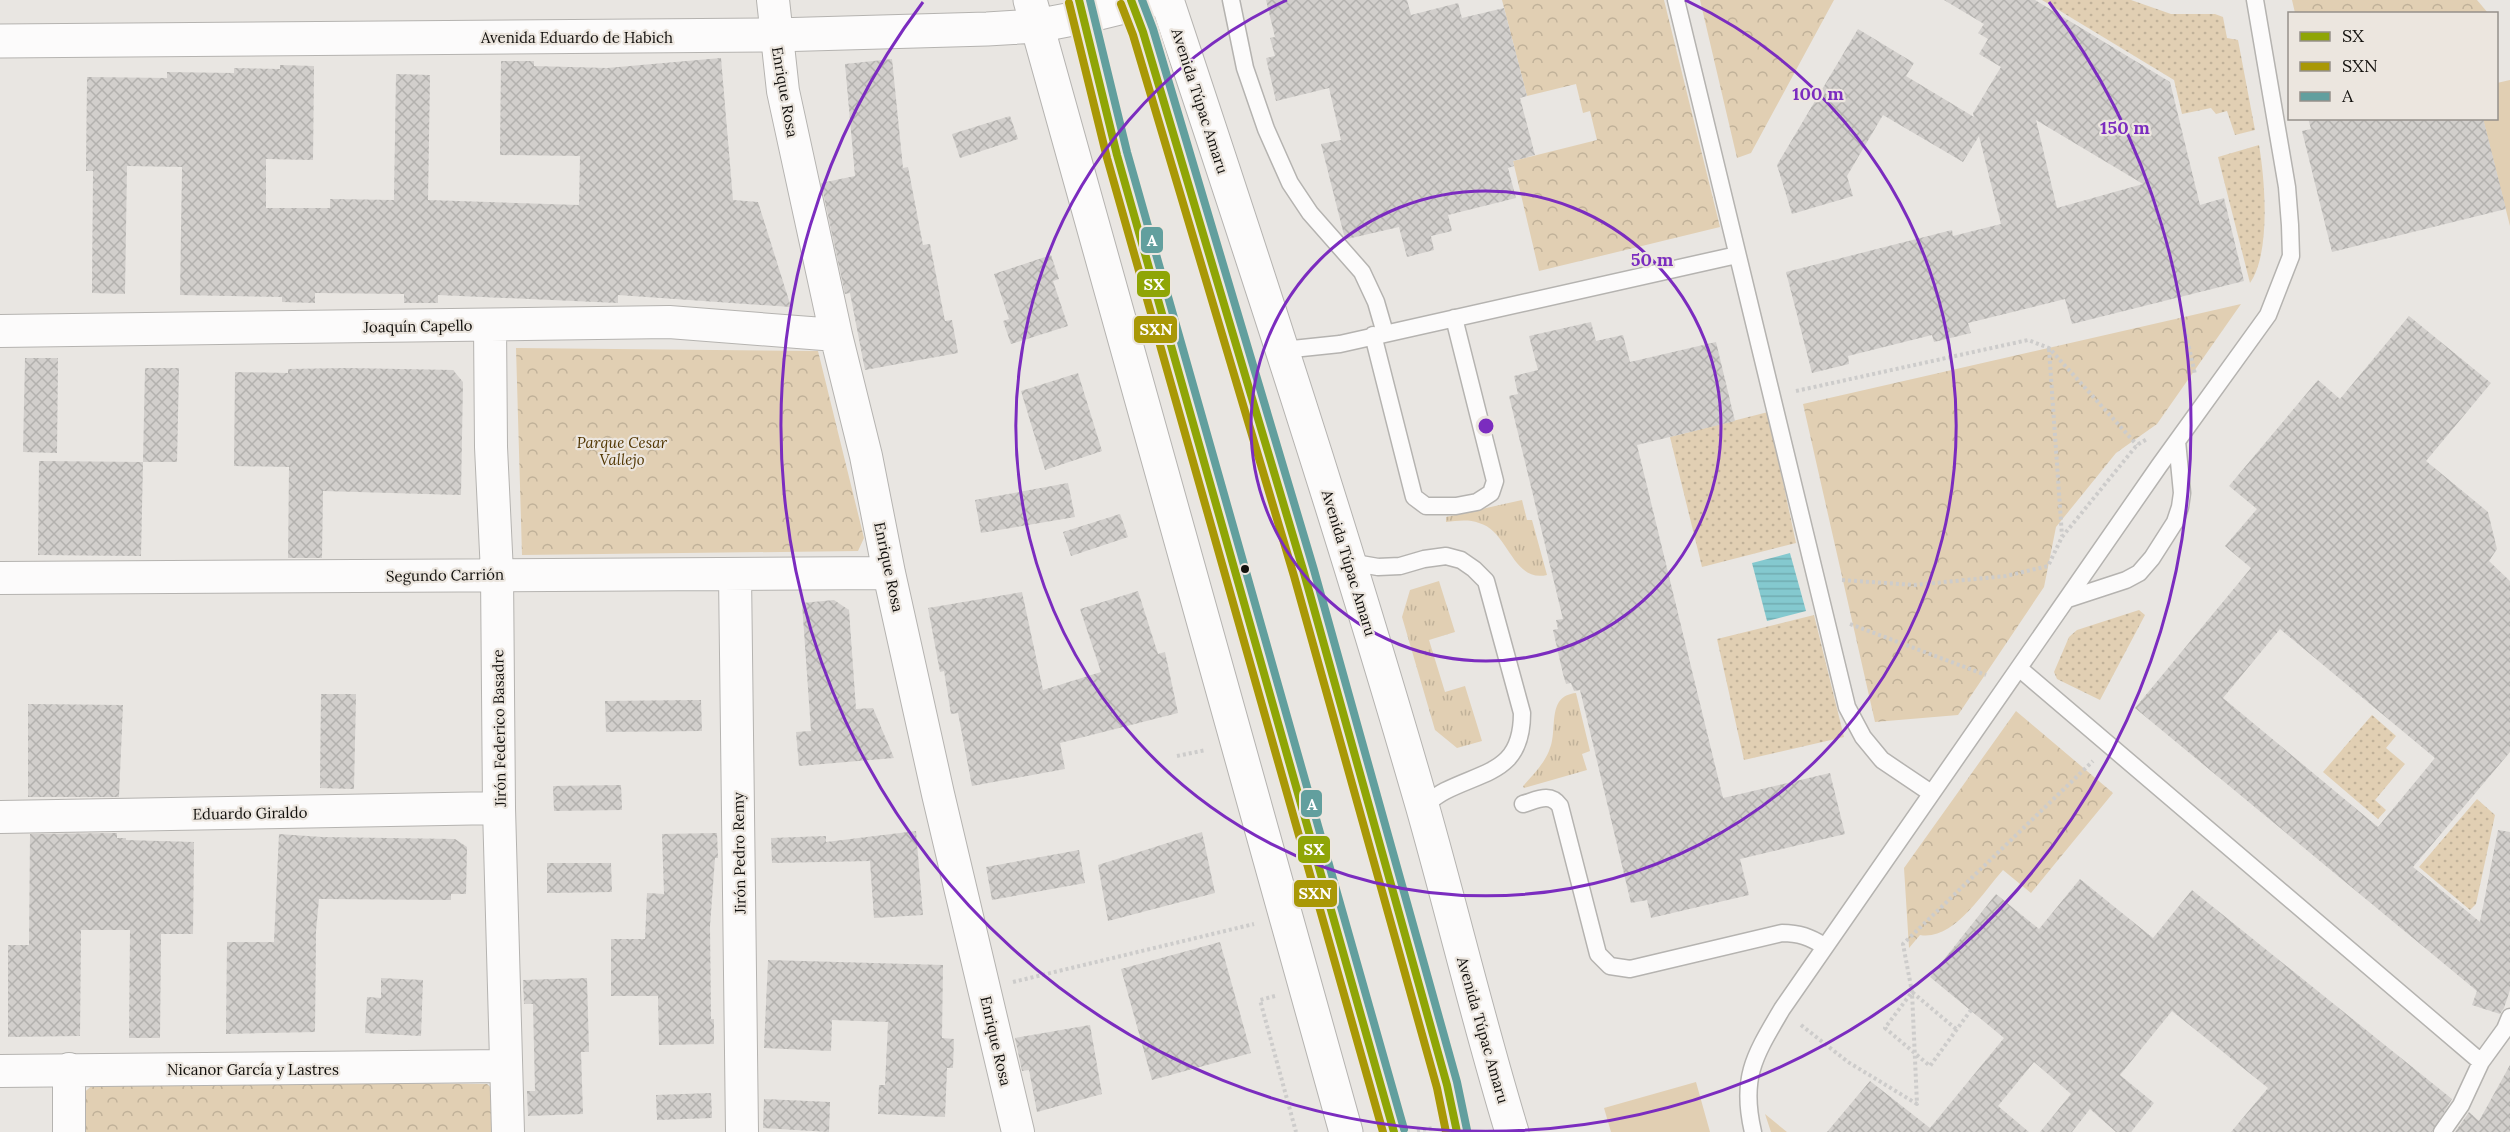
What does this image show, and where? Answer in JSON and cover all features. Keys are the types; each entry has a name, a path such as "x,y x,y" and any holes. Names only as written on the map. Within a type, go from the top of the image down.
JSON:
{"main road":[{"name":"Avenida Túpac Amaru","path":"1167,0 1283,350 1349,562 1422,807 1512,1132"},
{"name":"Avenida Eduardo de Habich","path":"0,41 775,35 1081,9 1138,2"},
{"path":"1033,13 1346,1132"}],"street":[{"name":"Enrique Rosa","path":"773,0 775,35 783,91 836,335 867,456 889,573 984,989 1012,1130"},
{"name":"Joaquín Capello","path":"0,331 669,322 836,335"},
{"name":"Jirón Federico Basadre","path":"490,325 508,1132"},
{"name":"Segundo Carrión","path":"0,578 497,573 889,573"},
{"name":"Jirón Pedro Remy","path":"735,574 742,1132"},
{"name":"Eduardo Giraldo","path":"0,818 499,808"},
{"name":"Nicanor García y Lastres","path":"0,1071 507,1066"},
{"path":"69,1069 69,1132"}],"lane":[{"path":"1231,0 1245,68 1266,129 1290,183 1310,213 1362,272 1376,302 1379,334 1414,496 1426,506 1456,506 1477,502 1491,493 1495,481 1454,318"},
{"path":"1676,0 1847,707 1863,737 1882,760 1931,793"},
{"path":"1753,1132 1746,1092 1749,1075 1760,1047 1782,1009 2159,466 2268,315 2290,256 2287,187 2255,0"},
{"path":"1138,2 1143,33 1304,573 1447,1085 1457,1132"},
{"path":"1081,9 1117,155 1394,1132"},
{"path":"1283,350 1340,344 1737,255"},
{"path":"2068,599 2126,580 2139,573 2152,558 2175,522 2180,507 2182,493 2177,441"},
{"path":"1349,562 1378,567 1400,566 1424,558 1446,556 1461,560 1486,581 1522,713 1522,731 1515,749 1496,770 1444,792 1422,807"},
{"path":"2020,669 2481,1062"},
{"path":"1523,804 1547,797 1555,800 1560,806 1598,954 1603,962 1610,966 1630,969 1782,933 1797,933 1812,938 1824,946"},
{"path":"2442,1132 2461,1105 2481,1062 2505,1029 2510,1017"}],"path":[{"path":"2182,317 2202,406"},
{"path":"1772,397 2028,340 2049,348 2136,445 2159,466"},
{"path":"2049,348 2062,537"},
{"path":"1817,584 1843,580 1914,585 2007,576 2048,566 2062,537 2136,445 2152,436"},
{"path":"1828,628 1853,623 2008,686"},
{"path":"1782,1009 1848,1062 1917,1104 1912,992 1903,944 2110,745"},
{"path":"984,989 1286,916"},
{"path":"1912,992 1956,1029"},
{"path":"1912,992 1885,1028 1930,1066 1971,1010"},
{"path":"1276,995 1260,1000 1296,1132"},
{"path":"1414,1132 1437,1127"}],"green space":[{"path":"1502,0 1664,0 1720,227 1539,271 1513,161 1597,140 1590,111 1583,113 1576,84 1527,96"},
{"path":"1700,0 1834,0 1751,153 1737,158"},
{"path":"2042,0 2131,0 2171,14 2215,14 2223,17 2227,38 2238,40 2255,130 2235,135 2227,111 2216,114 2211,108 2182,114 2174,80"},
{"path":"2292,0 2477,0 2487,12 2295,12"},
{"path":"2510,80 2510,226 2483,120 2498,120 2498,83"},
{"path":"2259,145 2263,177 2264,235 2257,270 2250,283 2218,157"},
{"path":"2241,304 2157,424 2116,453 2056,527 2044,587 1958,715 1875,722 1803,404"},
{"name":"Parque Cesar Vallejo","path":"516,348 818,351 864,538 858,551 522,555"},
{"path":"1768,412 1796,543 1702,567 1670,437"},
{"path":"1522,500 1527,520 1532,520 1547,575 1535,575 1526,571 1489,528 1471,521 1446,522 1446,517"},
{"path":"1439,581 1455,632 1429,640 1445,692 1465,686 1482,741 1457,748 1435,730 1402,617 1410,590"},
{"path":"2139,610 2145,615 2100,700 2057,679 2054,672 2069,637 2077,630"},
{"path":"1814,615 1844,737 1744,760 1717,639"},
{"path":"1576,693 1590,751 1582,754 1587,770 1524,788 1523,786 1541,765 1549,751 1556,707 1566,696"},
{"path":"2016,711 2113,793 2031,893 2003,870 1956,923 1933,935 1920,935 1909,948 1904,868"},
{"path":"2372,715 2396,736 2386,748 2405,764 2375,800 2386,810 2378,819 2323,772"},
{"path":"2477,799 2495,815 2476,904 2470,910 2419,867"},
{"path":"96,1082 487,1084 495,1091 495,1132 78,1132 79,1097"},
{"path":"1696,1082 1710,1132 1611,1132 1604,1108"},
{"path":"1765,1114 1787,1132 1771,1132"}],"water":[{"path":"1790,553 1806,611 1767,621 1752,563"}],"building":[{"path":"1266,0 1407,0 1411,15 1458,3 1462,18 1504,8 1527,96 1520,98 1535,155 1513,161 1514,166 1508,168 1516,198 1448,215 1452,231 1431,236 1434,250 1407,257 1399,227 1347,239 1344,235 1321,144 1341,140 1329,88 1276,101 1266,58 1275,56 1270,38 1275,37"},
{"path":"1944,0 2035,0 2170,82 2200,205 2224,198 2244,281 2072,324 2065,299 1968,323 1971,333 1934,342 1932,335 1848,356 1849,364 1812,373 1786,272 1952,230 1953,236 2001,224 1979,136 1963,162 1883,115 1847,176 1853,196 1792,214 1777,165 1858,29 1914,63 1906,76 1974,117 1973,113 2001,67 1979,54 1988,39 1978,33 1984,24","holes":["2036,120 2143,184 2057,208"]},
{"path":"721,58 733,200 758,202 791,307 618,295 618,303 438,295 438,303 404,303 404,294 315,293 315,303 282,302 282,297 180,295 182,167 127,166 125,294 92,293 93,171 86,171 87,77 167,78 167,72 234,73 234,68 280,69 280,65 314,66 313,160 266,159 266,208 330,208 330,199 394,200 396,74 430,75 428,200 579,205 580,156 500,155 501,61 534,61 534,66 607,68"},
{"path":"892,59 903,168 908,167 923,245 930,244 945,321 952,320 958,353 865,370 850,293 845,294 821,183 855,176 845,64"},
{"path":"1010,116 1018,139 960,158 952,134"},
{"path":"2309,120 2484,120 2506,209 2332,252 2302,131 2311,129"},
{"path":"1051,255 1059,279 1053,281 1068,326 1011,344 1003,321 1009,319 994,274"},
{"path":"2409,316 2491,383 2426,461 2488,512 2497,549 2489,561 2510,581 2510,752 2413,867 2480,922 2498,830 2510,832 2510,990 2500,1014 2472,1005 2477,991 2135,708 2251,568 2225,546 2257,509 2229,486 2318,380 2340,399","holes":["2280,629 2435,758 2378,827 2223,698"]},
{"path":"1591,322 1596,341 1623,335 1630,362 1716,342 1735,421 1637,445 1723,798 1830,773 1845,834 1740,859 1749,895 1651,918 1647,900 1631,903 1580,690 1574,691 1571,683 1566,684 1563,674 1553,630 1558,629 1556,620 1563,619 1509,396 1518,394 1514,376 1538,370 1529,336"},
{"path":"25,358 58,358 57,453 23,452"},
{"path":"145,368 179,368 177,462 143,462"},
{"path":"288,369 453,370 463,382 461,495 323,491 322,558 288,558 289,467 234,466 235,372 288,373"},
{"path":"1078,373 1102,451 1045,470 1021,391"},
{"path":"39,461 143,462 141,556 38,555"},
{"path":"1068,483 1075,517 981,533 975,500"},
{"path":"1120,514 1128,537 1071,556 1063,532"},
{"path":"1138,591 1158,654 1165,652 1178,713 1060,743 1065,769 972,786 958,713 951,714 944,671 940,672 928,608 1022,592 1043,690 1101,672 1080,609"},
{"path":"834,600 849,610 856,709 873,708 894,758 799,766 796,732 811,731 802,603"},
{"path":"321,694 356,694 354,789 320,788"},
{"path":"701,700 702,731 606,732 605,701"},
{"path":"28,704 123,705 119,797 28,797"},
{"path":"621,785 622,810 554,811 553,786"},
{"path":"916,831 923,915 874,918 870,861 772,863 771,838 826,836 826,842"},
{"path":"1202,832 1215,893 1108,921 1098,865"},
{"path":"117,833 117,838 126,838 126,840 194,842 193,934 161,934 160,1038 129,1038 130,930 81,930 80,1036 8,1037 8,945 29,945 30,834"},
{"path":"717,833 718,858 715,858 710,926 711,1019 714,1019 714,1044 659,1045 658,996 611,996 611,939 645,939 647,893 664,894 662,834"},
{"path":"279,834 455,839 467,847 466,894 451,894 451,900 319,899 316,931 315,1032 226,1034 227,942 274,942"},
{"path":"1079,850 1085,883 992,900 986,867"},
{"path":"547,863 611,863 612,892 547,893"},
{"path":"2080,879 2153,938 2192,890 2452,1099 2432,1132 2231,1132 2268,1088 2172,1011 2120,1075 2154,1103 2131,1132 2116,1132 2090,1109 2072,1132 2040,1132 2071,1094 2034,1062 1998,1106 2029,1132 1827,1132 1870,1081 1930,1128 2004,1038 1930,977 1996,894 2039,929"},
{"path":"1220,942 1251,1053 1152,1080 1121,969"},
{"path":"768,960 943,965 942,1038 954,1039 953,1068 947,1068 945,1117 878,1114 879,1085 885,1085 888,1022 832,1020 831,1051 764,1048"},
{"path":"381,978 423,980 421,1036 365,1033 367,997 381,998"},
{"path":"587,978 589,1052 581,1052 583,1114 528,1116 527,1091 535,1091 533,1004 524,1004 523,980"},
{"path":"1090,1025 1102,1094 1037,1112 1029,1070 1022,1071 1015,1038"},
{"path":"2510,1065 2510,1132 2455,1132 2469,1112 2479,1121"},
{"path":"711,1093 712,1118 657,1120 656,1095"},
{"path":"764,1099 830,1102 829,1132 763,1128"}],"transit line":[{"name":"SX","path":"1079,0 1117,155 1394,1132"},
{"name":"A","path":"1090,0 1127,152 1404,1129"},
{"name":"SX","path":"1131,0 1143,32 1304,573 1447,1085 1457,1132"},
{"name":"A","path":"1142,0 1153,29 1314,570 1457,1082 1467,1130"},
{"name":"SXN","path":"1069,3 1107,158 1383,1132"},
{"name":"SXN","path":"1121,4 1133,35 1294,576 1437,1088 1446,1132"}]}
